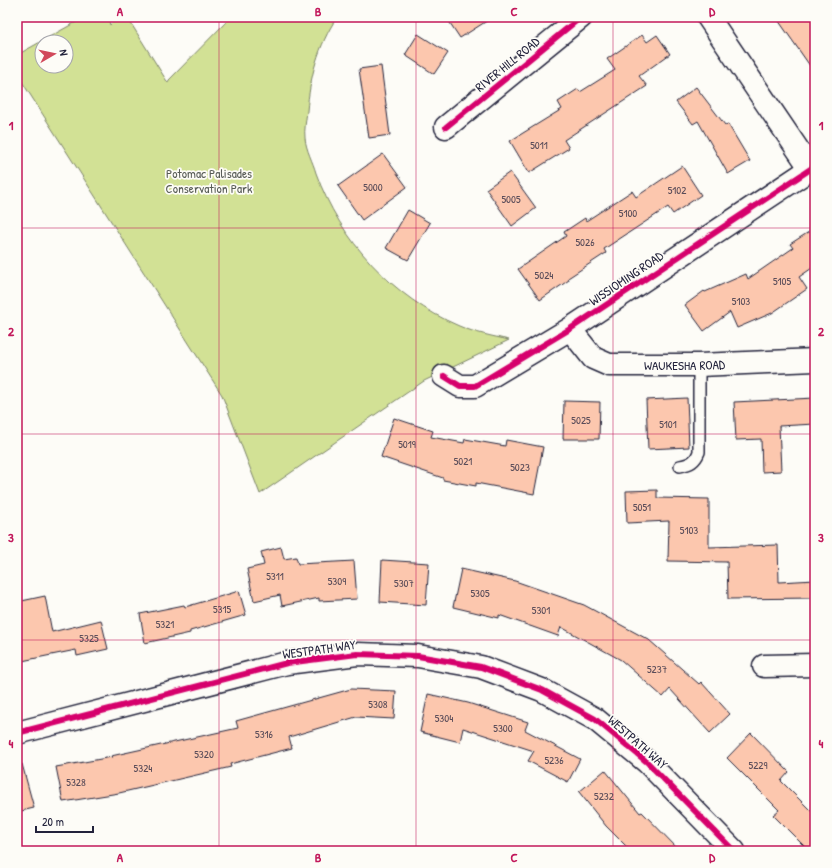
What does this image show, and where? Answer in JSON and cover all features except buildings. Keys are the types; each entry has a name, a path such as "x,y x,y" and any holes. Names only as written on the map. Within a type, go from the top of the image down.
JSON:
{"street":[{"name":"RIVER HILL ROAD","path":"446,127 581,17"},
{"path":"708,17 813,167"},
{"name":"WISSIOMING ROAD","path":"444,376 460,386 476,386 570,329 813,167"},
{"name":"WAUKESHA ROAD","path":"570,329 593,358 609,365 815,360"},
{"name":"WESTPATH WAY","path":"17,733 287,664 357,654 418,656 481,667 542,690 596,719 647,762 734,851"},
{"path":"764,666 815,665"}],"lane":[{"path":"680,466 691,464 696,460 699,452 699,364"}],"green space":[{"name":"Potomac Palisades Conservation Park","path":"85,17 108,17 110,25 117,17 127,17 168,83 169,80 231,17 337,17 330,28 316,62 308,98 305,128 307,147 326,198 354,243 391,283 412,300 459,326 509,340 424,381 260,494 222,395 17,74 17,55 34,46 34,74 74,74 74,34 55,34"}],"cycle path":[{"path":"446,127 581,17"},
{"path":"444,376 460,386 475,386 570,329 815,166"},
{"path":"17,733 287,663 357,654 418,656 481,667 542,690 595,719 647,762 734,851"}]}
